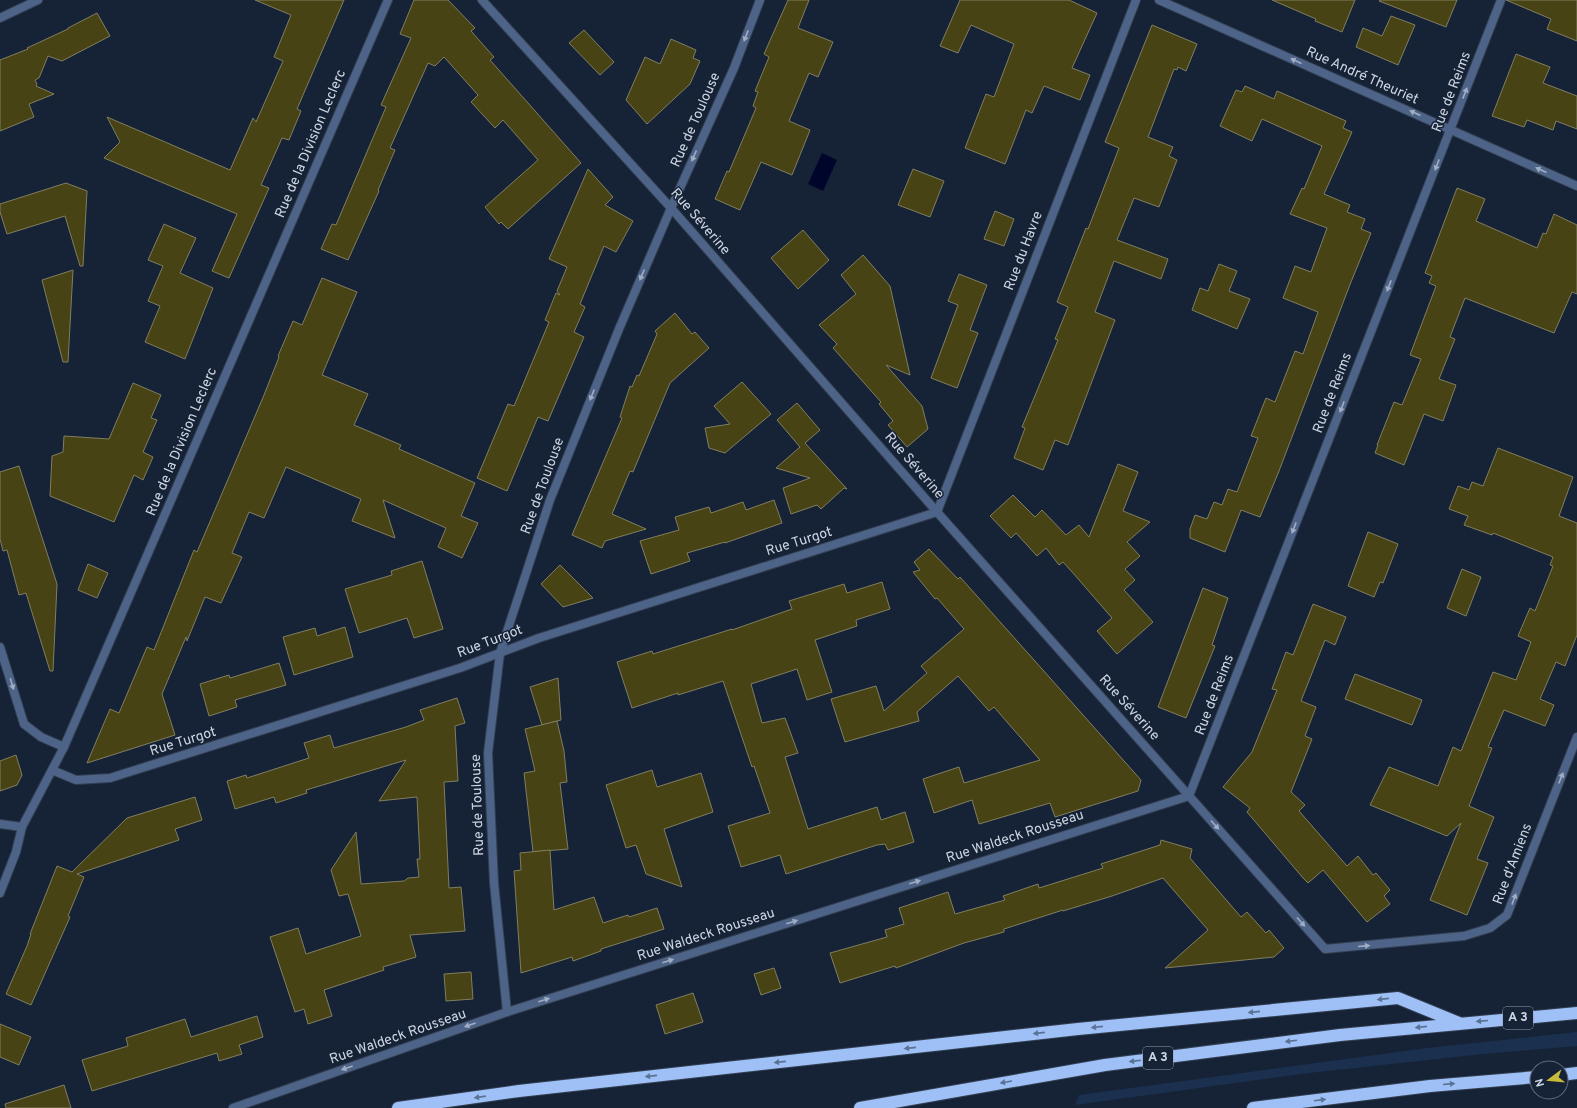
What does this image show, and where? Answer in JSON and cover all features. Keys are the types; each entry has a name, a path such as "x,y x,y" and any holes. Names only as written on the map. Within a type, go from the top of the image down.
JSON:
{"highway":[{"path":"398,1108 519,1091 1070,1030 1398,998 1459,1023"},
{"name":"A 3","path":"860,1108 1105,1065 1340,1035 1577,1013"},
{"path":"1253,1108 1430,1086 1529,1078"}],"street":[{"path":"0,18 38,0"},
{"name":"Rue de la Division Leclerc","path":"0,893 16,852 22,827 64,747 388,0"},
{"name":"Rue Séverine","path":"482,0 671,208 937,512 1325,949"},
{"name":"Rue de Toulouse","path":"507,1012 494,883 488,753 500,653 550,500 619,329 671,208 734,68 760,0"},
{"name":"Rue du Havre","path":"937,512 1136,0"},
{"name":"Rue André Theuriet","path":"1159,0 1577,186"},
{"name":"Rue de Reims","path":"1189,796 1501,0"},
{"name":"Rue Turgot","path":"52,770 76,780 110,778 460,668 538,638 937,512"},
{"path":"0,647 24,724 42,737 64,747"},
{"name":"Rue d'Amiens","path":"1325,949 1464,936 1490,928 1507,915 1577,737"},
{"name":"Rue Waldeck Rousseau","path":"233,1108 507,1012 1189,796"},
{"path":"0,824 22,827"}],"shaded area":[{"path":"822,153 837,160 823,191 808,184"},
{"path":"1577,1032 1577,1046 1483,1054 1309,1073 1075,1105 1079,1095 1427,1048"}],"building":[{"path":"255,0 344,0 297,109 301,111 289,140 282,138 261,185 269,188 229,278 212,271 237,214 104,158 120,142 107,117 230,170 253,118 256,122 283,61 274,57 291,15"},
{"path":"414,0 448,0 475,28 471,31 494,57 490,60 581,163 508,229 501,222 499,224 485,207 538,160 503,120 495,128 471,102 478,95 444,57 435,66 428,63 390,148 395,150 378,190 379,191 348,260 321,249 332,224 336,225 386,107 381,105 411,38 400,34"},
{"path":"788,0 809,0 798,28 833,42 818,77 809,73 789,121 810,130 792,175 761,162 740,210 715,199 727,171 729,172 756,108 753,106 758,92 755,91 769,57 764,54"},
{"path":"960,0 1069,0 1097,13 1072,68 1090,75 1080,100 1044,86 1032,113 1026,110 1005,164 965,148 986,94 994,97 1014,44 971,25 958,53 940,46"},
{"path":"1272,0 1355,0 1342,32 1315,21 1316,19"},
{"path":"1457,0 1446,27 1379,1"},
{"path":"1506,0 1577,0 1577,41 1547,29 1551,19"},
{"path":"97,13 110,36 62,61 48,56 39,78 35,80 37,84 36,86 54,94 29,104 34,117 0,131 0,60 28,49 27,48 68,29"},
{"path":"1391,16 1415,25 1398,65 1356,47 1363,28 1382,36"},
{"path":"1152,25 1197,44 1186,71 1178,67 1177,70 1174,69 1148,137 1173,147 1169,156 1177,160 1159,207 1134,198 1117,240 1168,259 1161,279 1114,261 1095,312 1115,320 1068,445 1055,440 1043,470 1014,458 1025,428 1022,427 1058,340 1055,339 1068,307 1057,302 1086,228 1088,229 1119,148 1105,142"},
{"path":"584,30 614,62 600,75 569,43"},
{"path":"671,39 696,50 693,58 700,61 690,84 647,124 626,100 645,57 660,64"},
{"path":"1516,54 1550,67 1543,83 1577,96 1577,129 1556,121 1553,130 1527,120 1524,127 1492,116"},
{"path":"1245,86 1274,99 1277,91 1346,121 1343,128 1352,132 1324,194 1350,205 1347,212 1365,219 1361,229 1371,233 1260,517 1241,510 1225,552 1190,538 1190,529 1195,515 1207,519 1214,502 1222,505 1228,489 1237,492 1258,438 1251,436 1266,398 1275,402 1295,351 1303,354 1318,312 1283,298 1295,266 1311,272 1327,228 1290,214 1302,188 1304,189 1322,146 1262,119 1252,141 1220,126 1236,90 1242,92"},
{"path":"588,169 613,197 605,205 633,221 616,252 604,246 580,304 585,307 574,332 584,337 548,421 538,417 507,491 477,478 508,404 514,406 549,322 545,320 556,293 560,295 557,291 567,267 549,259"},
{"path":"913,169 944,181 930,217 898,205"},
{"path":"66,183 87,191 83,266 80,266 65,216 7,234 0,212 0,204"},
{"path":"1457,188 1485,199 1476,221 1537,248 1543,233 1546,234 1554,214 1577,225 1577,294 1572,292 1554,333 1465,298 1450,337 1455,339 1439,379 1456,385 1443,421 1424,414 1404,465 1375,453 1394,402 1402,405 1421,359 1410,355 1436,286 1429,283 1432,276 1425,273"},
{"path":"995,211 1014,219 1004,246 984,239"},
{"path":"164,224 196,238 180,273 213,288 185,359 145,342 160,306 148,301 163,266 148,260"},
{"path":"803,230 829,260 798,289 771,258"},
{"path":"863,255 890,286 910,375 886,365 922,406 928,429 907,447 888,425 893,421 879,404 881,402 833,348 837,344 819,325 856,294 841,275"},
{"path":"1219,264 1237,271 1229,291 1250,299 1237,329 1192,310 1200,288 1208,291"},
{"path":"73,270 68,362 63,362 42,280"},
{"path":"959,274 987,285 970,330 978,333 957,388 931,378 958,305 948,301"},
{"path":"322,278 357,292 322,375 368,394 354,425 401,445 399,449 475,483 461,516 478,523 462,558 438,547 446,528 383,500 395,538 352,521 361,499 286,467 264,518 249,512 232,553 242,557 221,603 205,597 187,641 186,637 162,694 175,735 87,763 110,709 119,713 147,647 154,650 194,550 197,552 264,395 293,321 302,325"},
{"path":"675,313 692,334 695,332 709,348 670,383 633,472 630,471 612,514 646,529 605,541 602,548 572,535 622,418 620,417 630,386 632,387 637,375 639,376 657,334 655,331"},
{"path":"742,382 771,414 725,453 709,448 705,428 730,424 714,406"},
{"path":"133,383 161,395 151,418 157,420 143,452 153,457 143,480 134,475 114,522 50,496 52,456 63,452 64,436 109,439"},
{"path":"797,403 820,430 805,443 847,489 844,488 821,509 817,505 791,514 783,488 810,478 776,468 800,447 777,420"},
{"path":"1498,448 1573,477 1559,516 1577,523 1577,635 1565,666 1556,662 1540,699 1554,705 1545,726 1504,710 1488,747 1492,748 1469,806 1494,817 1477,859 1488,863 1467,915 1430,900 1461,823 1447,836 1370,805 1389,767 1438,786 1453,747 1461,751 1493,672 1516,680 1531,642 1518,636 1530,608 1535,611 1553,566 1550,565 1553,557 1493,533 1492,535 1464,525 1468,516 1449,509 1458,486 1469,490 1472,482 1483,486"},
{"path":"1118,464 1138,472 1123,511 1150,522 1127,542 1140,556 1125,569 1135,580 1124,590 1153,622 1117,654 1097,631 1112,618 1063,562 1059,565 1046,548 1037,556 1016,533 1011,538 990,516 1013,495 1035,517 1042,510 1066,535 1079,525 1089,537"},
{"path":"19,466 57,584 53,671 50,671 26,593 19,595 7,550 3,551 0,539 0,472"},
{"path":"774,500 782,523 725,543 687,553 690,561 651,574 640,541 679,530 675,517 709,507 711,513 743,502 746,510"},
{"path":"1368,532 1398,544 1383,583 1380,582 1374,597 1348,586"},
{"path":"929,549 958,579 960,577 1141,780 1138,791 1055,817 1050,803 979,824 972,800 934,813 923,779 959,767 964,783 1040,760 994,707 989,711 958,676 917,712 919,721 845,742 831,699 876,686 884,711 927,673 921,666 964,629 937,598 935,599 913,572 920,570 914,562"},
{"path":"422,561 443,629 414,638 407,618 359,633 345,589 392,575 391,571"},
{"path":"88,564 108,573 97,598 78,590"},
{"path":"560,565 593,598 563,607 541,584"},
{"path":"1462,569 1481,577 1466,616 1447,608"},
{"path":"882,582 890,609 856,620 857,626 815,640 832,692 807,700 797,669 751,684 762,723 785,718 798,753 785,757 808,829 877,807 881,820 905,812 914,842 888,850 885,844 877,845 786,874 780,855 741,867 728,826 770,813 754,766 752,767 723,681 678,695 678,693 632,708 617,662 652,651 653,654 732,630 792,609 789,601 844,584 847,593"},
{"path":"1203,588 1228,598 1212,645 1215,646 1186,718 1158,707"},
{"path":"1313,604 1346,617 1335,645 1325,640 1301,701 1316,707 1305,736 1312,739 1291,792 1305,805 1299,811 1347,866 1358,856 1373,875 1376,873 1390,890 1384,896 1390,904 1367,922 1323,870 1308,883 1247,812 1250,808 1223,787 1252,752 1277,690 1272,689 1286,652 1293,655"},
{"path":"345,627 353,657 294,675 283,637 315,628 317,636"},
{"path":"279,663 286,685 235,700 237,707 209,716 200,684 229,675 230,678"},
{"path":"1355,674 1422,700 1412,725 1345,699"},
{"path":"558,678 561,720 542,725 530,687"},
{"path":"457,698 465,723 455,726 458,781 444,782 449,888 461,887 465,931 410,935 416,957 383,967 384,970 324,990 332,1016 308,1024 304,1009 295,1012 270,937 298,928 306,954 361,936 348,894 339,896 331,870 356,832 361,884 404,881 408,878 419,877 417,859 420,859 417,797 379,801 406,760 306,790 307,793 276,803 274,797 235,809 227,781 246,775 247,778 309,758 304,743 330,735 334,748 406,727 424,720 420,710"},
{"path":"557,721 564,751 567,782 560,783 568,849 533,852 524,773 535,771 525,729"},
{"path":"16,755 22,775 17,785 0,791 0,761"},
{"path":"652,770 657,787 701,773 713,812 664,829 682,887 646,874 636,845 626,848 606,785"},
{"path":"195,797 202,820 175,829 179,840 77,874 84,877 68,916 70,917 31,1005 6,994 27,946 30,934 57,866 72,872 127,818"},
{"path":"1161,840 1192,849 1190,858 1241,917 1247,912 1266,933 1269,930 1284,948 1274,957 1165,968 1208,930 1163,878 1112,896 1004,929 1004,932 964,943 896,968 895,966 840,983 830,953 887,937 885,930 904,924 899,908 948,892 955,914 1005,900 1003,896 1038,884 1039,888 1103,868 1101,864 1160,845"},
{"path":"550,850 554,910 594,897 603,923 657,908 664,929 601,949 601,951 573,961 572,957 521,973 514,871 521,870 520,853"},
{"path":"774,968 781,988 761,995 754,974"},
{"path":"471,972 473,999 446,1001 444,974"},
{"path":"693,993 703,1022 665,1034 656,1005"},
{"path":"257,1016 263,1037 239,1045 242,1054 219,1061 217,1053 92,1091 82,1060 128,1046 126,1038 185,1019 191,1037"},
{"path":"0,1024 31,1037 19,1065 0,1057"},
{"path":"64,1085 71,1108 6,1108 5,1104"}]}
